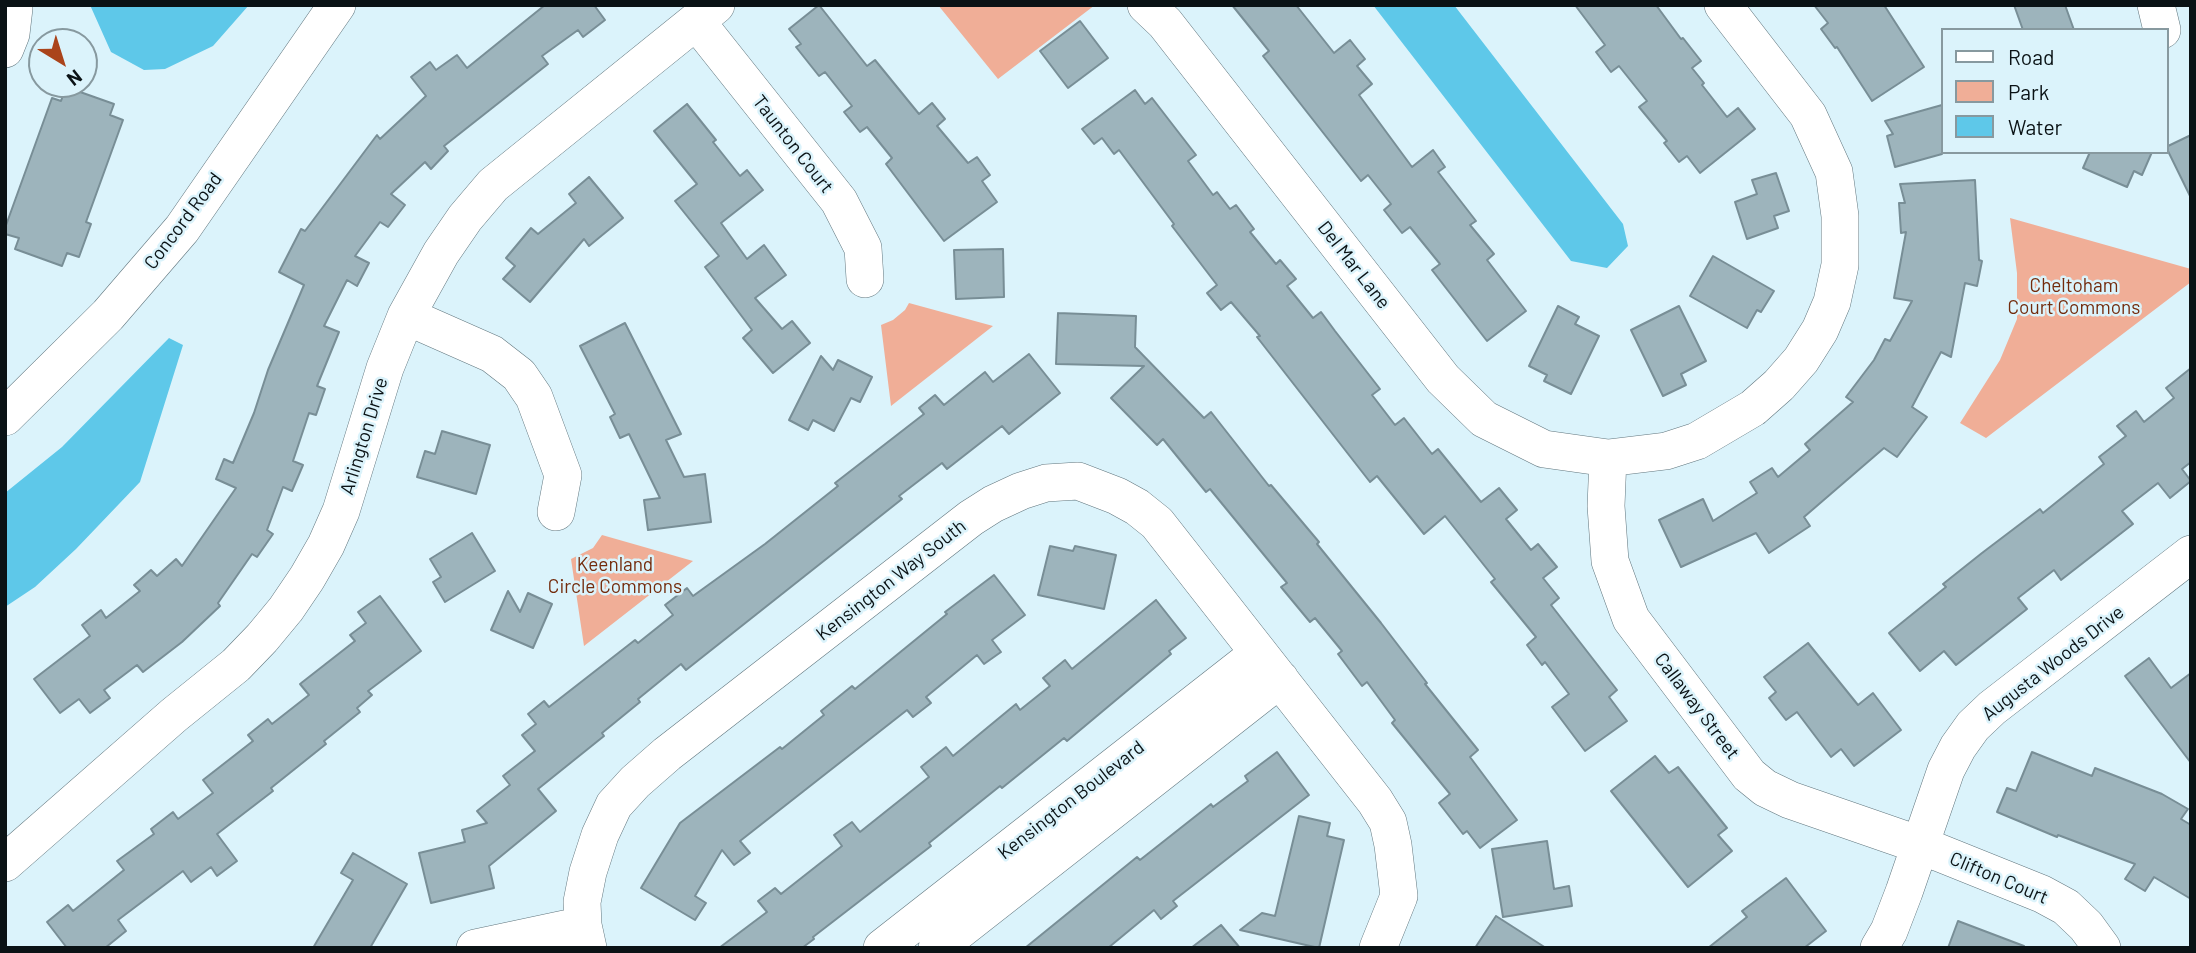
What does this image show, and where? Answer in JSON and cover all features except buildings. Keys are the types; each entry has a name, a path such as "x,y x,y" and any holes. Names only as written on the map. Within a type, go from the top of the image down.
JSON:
{"street":[{"name":"Concord Road","path":"7,413 108,315 182,229 337,5"},
{"name":"Del Mar Lane","path":"1146,5 1165,23 1443,379 1484,419 1544,449 1608,458 1665,451 1697,441 1753,408 1779,385 1801,360 1820,330 1832,302 1840,265 1840,216 1834,172 1808,116 1723,5"},
{"path":"2156,5 2162,28"},
{"path":"5,49 11,34 14,8"},
{"name":"Taunton Court","path":"706,13 839,201 863,248 865,279"},
{"name":"Arlington Drive","path":"5,863 174,715 236,665 286,609 320,556 341,511 385,368 406,316 441,253 465,218 493,185 706,13"},
{"path":"406,316 492,354 519,375 534,397 563,475 556,512"},
{"name":"Callaway Street","path":"1608,458 1606,506 1610,561 1631,619 1749,775 1765,788 1790,800 1920,845"},
{"name":"Kensington Way South","path":"585,936 582,902 600,835 614,805 635,782 667,754 971,518 1021,491 1046,483 1078,481 1117,496 1157,523 1375,801 1388,822 1399,896 1378,948"},
{"name":"Augusta Woods Drive","path":"1879,948 1889,931 1946,770 1973,726 1992,708 2191,554"},
{"name":"Kensington Boulevard","path":"882,948 1269,666"},
{"name":"Kensington Boulevard","path":"937,948 1269,666"},
{"name":"Clifton Court","path":"1920,845 2042,894 2066,907 2087,926 2102,948"},
{"path":"475,948 585,936"}],"green space":[{"path":"938,5 1095,5 998,79"},
{"name":"Cheltoham Court Commons","path":"2010,218 2191,269 2191,282 1986,438 1960,423 2000,360 2017,319 2017,273"},
{"path":"909,303 993,326 891,406 881,325 893,320"},
{"name":"Keenland Circle Commons","path":"602,535 693,561 584,646 571,559 593,548"}],"water":[{"path":"90,5 249,5 213,46 165,69 144,70 111,52"},
{"path":"1373,5 1454,5 1623,224 1628,246 1607,268 1571,261"},
{"path":"169,338 183,345 140,482 76,549 35,587 5,607 5,493 62,447"}]}
